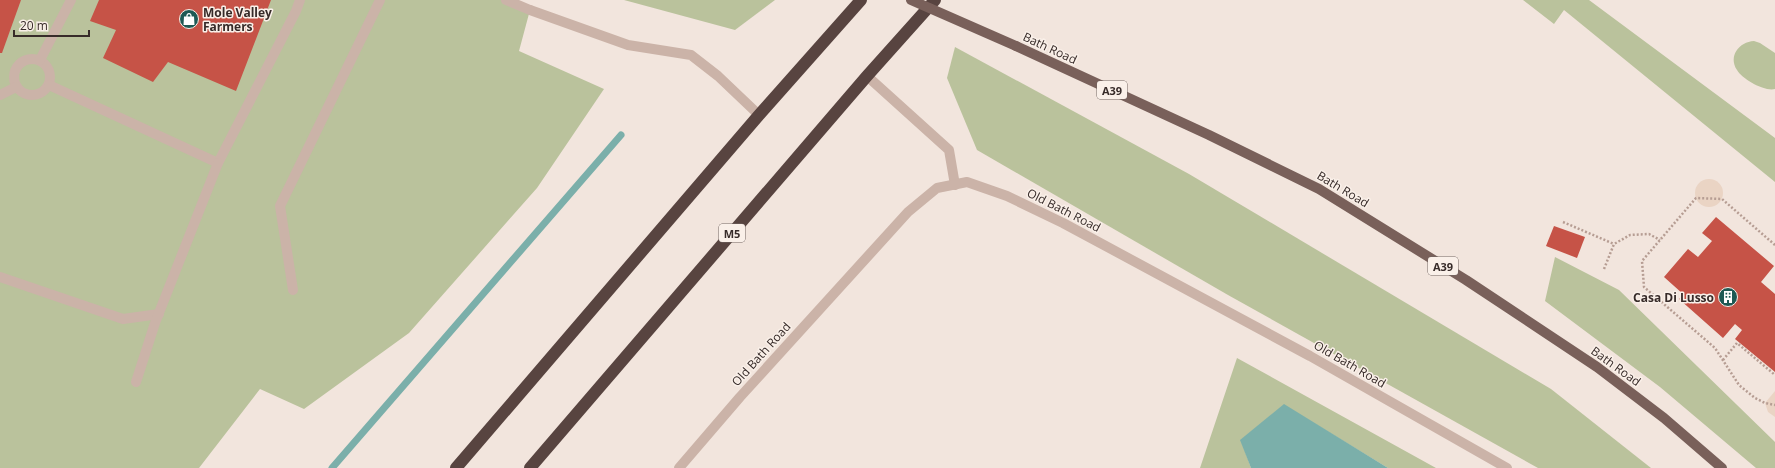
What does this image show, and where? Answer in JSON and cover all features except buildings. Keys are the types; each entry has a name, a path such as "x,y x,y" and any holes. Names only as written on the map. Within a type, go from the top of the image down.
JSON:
{"highway":[{"path":"456,468 759,115 861,0"},
{"name":"M5","path":"530,468 867,76 935,0"}],"main road":[{"name":"Bath Road","path":"911,0 1016,46 1209,135 1319,189 1466,280 1597,367 1664,418 1722,468"}],"street":[{"path":"40,60 71,0"},
{"path":"136,382 159,314 218,163 296,11 300,0"},
{"path":"293,290 280,206 380,0"},
{"path":"506,0 628,45 691,55 718,76 759,115"},
{"path":"31,58 40,60 48,67 51,76 49,85 42,93 33,96 23,94 16,87 13,78 15,68 22,61 31,58"},
{"path":"867,76 949,150 955,185"},
{"path":"49,85 218,163"},
{"path":"0,95 16,87"},
{"name":"Old Bath Road","path":"679,468 740,397 908,212 937,188 967,182 1007,196 1063,223 1310,356 1506,468"},
{"path":"0,277 123,319 159,314"}],"path":[{"path":"1775,245 1722,199 1696,198 1642,261 1644,287 1715,348 1739,385 1755,398 1765,403 1775,404"},
{"path":"1563,222 1614,244"},
{"path":"1604,269 1614,244 1630,234 1649,234 1660,240"},
{"path":"1723,360 1737,343 1775,376"}],"green space":[{"path":"0,0 506,0 530,10 519,51 604,89 537,188 409,333 304,409 260,389 199,468 0,468"},
{"path":"624,0 775,0 735,30"},
{"path":"1523,0 1589,0 1775,138 1775,182 1564,10 1554,24"},
{"path":"1754,41 1760,43 1775,53 1775,89 1766,89 1754,84 1737,70 1734,60 1736,51 1744,44"},
{"path":"955,47 1189,174 1551,389 1651,468 1538,468 1228,295 977,150 947,78"},
{"path":"1555,257 1619,290 1775,442 1775,468 1756,468 1660,387 1545,301"},
{"path":"1237,358 1436,468 1388,468 1284,405 1241,440 1251,468 1200,468"}],"shaded area":[{"path":"1709,179 1719,183 1723,193 1719,203 1709,207 1699,203 1695,193 1699,183"},
{"path":"1775,391 1775,417 1768,412 1765,403"}],"water":[{"path":"1284,404 1388,468 1251,468 1240,440"}],"waterway":[{"path":"332,468 621,135"}],"place":[{"name":"Mole Valley Farmers","path":"189,19"},
{"name":"Casa Di Lusso","path":"1728,297"}]}
